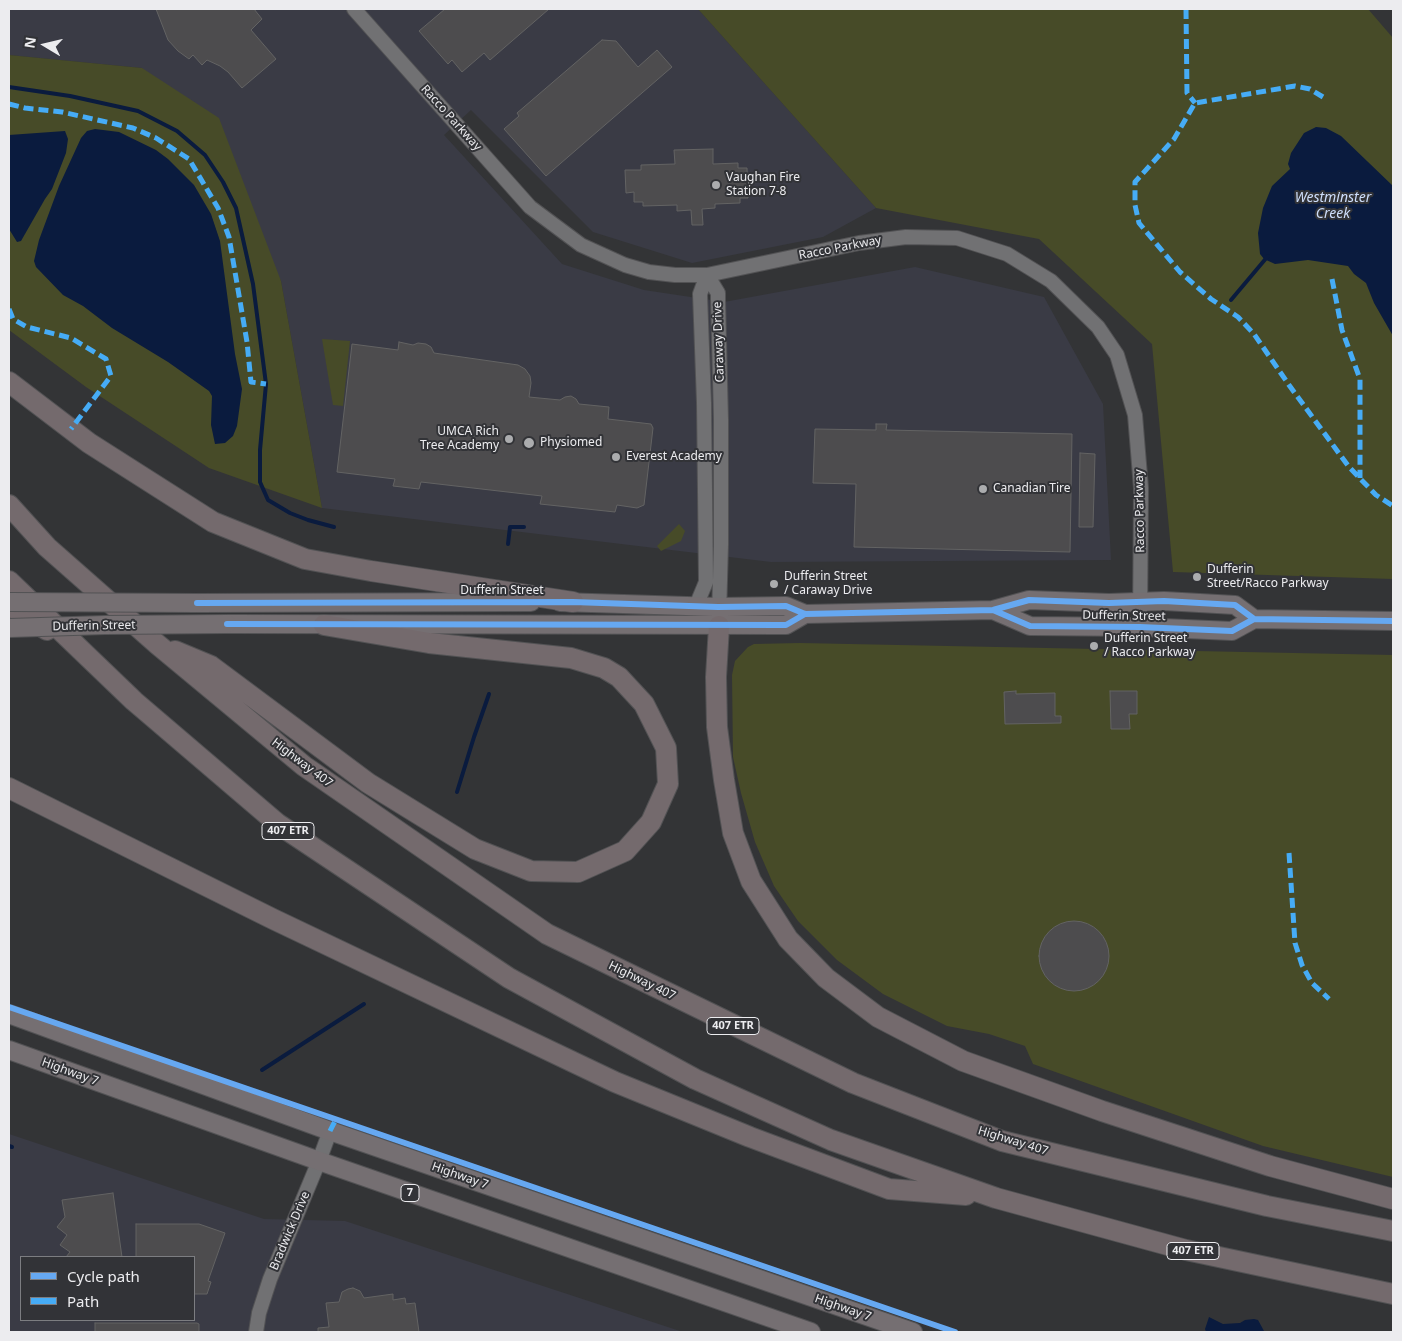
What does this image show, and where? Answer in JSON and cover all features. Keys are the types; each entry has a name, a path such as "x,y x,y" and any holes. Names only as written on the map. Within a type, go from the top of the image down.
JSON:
{"highway":[{"path":"9,382 89,443 213,522 305,560 574,602"},
{"name":"Highway 407","path":"9,506 47,547 157,644 304,766 547,934 853,1083 1002,1140 1267,1206 1393,1231"},
{"name":"407 ETR","path":"9,581 134,701 278,824 509,978 695,1079 831,1140 996,1198 1186,1250 1393,1294"},
{"path":"9,604 88,657"},
{"path":"719,617 716,677 717,727 734,833 751,881 788,939 826,978 878,1017 962,1061 1102,1111 1270,1166 1393,1199"},
{"path":"157,644 211,666 368,784 475,849 531,871 578,872 625,852 651,822 668,784 666,748 644,704 619,677 604,668 571,658 429,643 324,625"},
{"path":"9,788 273,919 492,1025 624,1086 750,1137 889,1189 996,1198"}],"main road":[{"name":"Dufferin Street","path":"9,628 105,625 324,625 719,617 786,625 805,614 993,610 1029,600 1164,601 1234,605 1254,619"},
{"name":"Dufferin Street","path":"9,604 574,602 696,606 719,617"},
{"name":"Dufferin Street","path":"993,610 1030,626 1140,627 1232,631 1254,619 1393,621"},
{"name":"Highway 7","path":"9,1014 330,1131 913,1332"},
{"name":"Highway 7","path":"9,1050 319,1161 811,1332"}],"street":[{"name":"Racco Parkway","path":"354,9 530,207 581,245 625,265 649,272 676,275 707,275 859,243 906,236 956,238 1007,254 1051,281 1098,327 1117,355 1134,415 1141,488 1140,627"},
{"name":"Caraway Drive","path":"696,606 706,582 704,403 700,294 707,275"},
{"name":"Caraway Drive","path":"707,275 718,293 721,420 719,617"},
{"name":"Bradwick Drive","path":"256,1332 259,1313 270,1279 330,1131"}],"shaded area":[{"path":"9,9 698,9 876,208 823,237 692,263 593,232 471,110 444,135 562,264 644,290 724,302 915,267 1044,297 1103,404 1111,560 771,562 322,508 281,281 142,68 9,55"},
{"path":"9,1134 264,1219 345,1221 683,1332 9,1332"}],"green space":[{"path":"698,9 1368,9 1393,38 1393,579 1173,572 1152,344 1039,239 876,208"},
{"path":"9,55 142,68 219,118 281,281 322,508 209,468 86,387 9,330"},
{"path":"322,339 350,341 343,406 333,405"},
{"path":"679,524 685,531 681,541 661,551 657,546"},
{"path":"800,643 1393,655 1393,1177 1263,1146 1033,1064 1025,1046 989,1034 947,1026 883,994 837,960 798,921 774,886 755,842 733,757 732,675 735,661 748,647 754,644"}],"water":[{"name":"Westminster Creek","path":"1316,127 1326,128 1341,136 1393,186 1393,336 1374,303 1366,283 1354,274 1348,266 1308,260 1275,264 1264,259 1260,254 1258,233 1263,208 1272,186 1290,169 1288,164 1291,153 1304,133"},
{"path":"95,129 119,132 156,150 168,159 194,185 211,214 220,241 235,354 242,389 237,426 233,436 225,443 215,444 211,425 212,396 209,391 168,362 112,328 83,306 63,295 36,267 34,261 39,240 59,186 81,138 87,131"},
{"path":"65,131 68,139 66,153 52,189 21,241 17,242 9,229 9,135"},
{"path":"1209,1317 1223,1324 1258,1320 1264,1331 1267,1332 1206,1332 1205,1329"}],"building":[{"path":"156,9 254,9 262,19 251,30 276,59 242,88 220,66 207,60 202,65 193,55 189,59 178,51 168,40"},
{"path":"445,9 549,9 490,60 484,53 462,72 452,60 448,64 419,31"},
{"path":"602,40 616,41 638,67 657,50 672,67 546,176 504,129 519,116 517,113"},
{"path":"713,149 713,164 738,163 738,168 747,168 748,198 740,198 740,203 715,204 715,208 702,209 703,225 692,225 691,210 677,211 677,205 643,206 643,202 634,202 634,192 626,193 625,170 641,170 641,165 675,164 674,150"},
{"path":"399,342 413,345 418,343 426,344 431,347 434,353 518,365 525,369 530,376 529,397 560,400 571,396 579,404 609,407 608,419 651,424 653,428 644,505 637,508 617,505 615,512 540,504 542,496 421,482 419,489 393,486 395,479 337,472 352,344 398,350"},
{"path":"876,424 887,424 886,430 1072,434 1070,552 854,547 856,484 813,483 815,429 876,430"},
{"path":"1080,453 1095,454 1093,527 1079,527"},
{"path":"1016,691 1016,694 1055,693 1055,716 1061,716 1061,723 1005,724 1004,692"},
{"path":"1110,691 1137,691 1137,714 1129,714 1130,729 1111,729"},
{"path":"1081,921 1094,927 1103,936 1107,942 1109,956 1107,970 1099,981 1088,989 1067,991 1060,989 1049,981 1041,970 1039,949 1041,942 1049,931 1060,923"},
{"path":"113,1193 122,1256 67,1256 70,1252 60,1245 67,1235 57,1227 65,1217 62,1200"},
{"path":"136,1224 199,1224 225,1233 208,1281 211,1282 207,1294 195,1294 195,1256 136,1256"},
{"path":"353,1288 360,1291 364,1298 393,1294 393,1300 405,1298 406,1304 415,1303 419,1332 318,1332 318,1328 329,1327 326,1303 339,1302 342,1292"},
{"path":"95,1323 197,1323 199,1324 199,1332 95,1332"}],"waterway":[{"path":"9,87 70,96 138,111 177,131 205,155 223,182 236,208 253,284 266,384 260,450 260,482 268,500 290,513 334,527"},
{"name":"Westminster Creek","path":"1231,300 1268,256"},
{"name":"Westminster Creek","path":"508,544 510,527 524,527"},
{"name":"Westminster Creek","path":"457,792 489,694"},
{"name":"Westminster Creek","path":"262,1070 364,1004"}],"marked path":[{"path":"1186,9 1187,93 1195,103"},
{"path":"1323,97 1310,89 1295,86 1195,103 1174,139 1135,182 1135,205 1139,223 1180,272 1211,299 1238,317 1254,334 1349,467 1376,495 1393,506"},
{"path":"9,104 25,108 62,112 133,128 156,138 189,159 218,208 229,237 247,342 251,382 266,384"},
{"path":"1332,279 1342,330 1360,379 1360,478"},
{"path":"9,309 13,319 27,327 71,338 106,359 111,376 71,429"},
{"path":"1289,853 1295,943 1302,965 1312,983 1329,999"},
{"path":"330,1131 336,1119"}],"cycle path":[{"path":"197,603 573,602 718,607 786,606 805,614 993,610 1029,600 1109,603 1164,601 1235,605 1254,619"},
{"path":"993,610 1030,626 1140,627 1232,631 1254,619 1393,621"},
{"path":"227,624 786,625 805,614"},
{"path":"9,1007 955,1332"}],"place":[{"name":"Vaughan Fire Station 7-8","path":"716,185"},
{"name":"UMCA Rich Tree Academy","path":"509,439"},
{"name":"Physiomed","path":"529,443"},
{"name":"Everest Academy","path":"616,457"},
{"name":"Canadian Tire","path":"983,489"},
{"name":"Dufferin Street/Racco Parkway","path":"1197,577"},
{"name":"Dufferin Street / Caraway Drive","path":"774,584"},
{"name":"Dufferin Street / Racco Parkway","path":"1094,646"}]}
